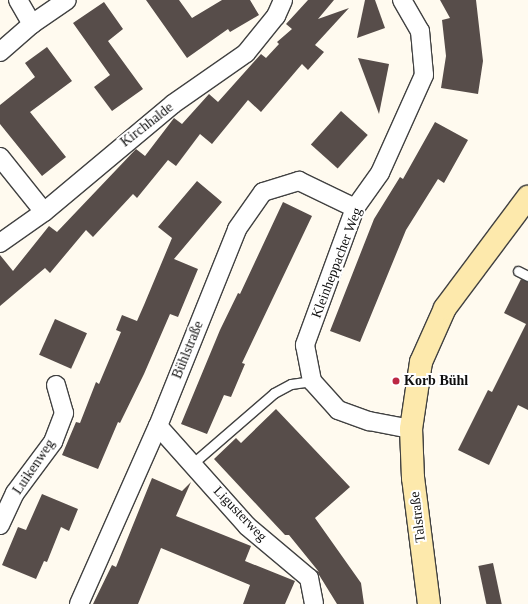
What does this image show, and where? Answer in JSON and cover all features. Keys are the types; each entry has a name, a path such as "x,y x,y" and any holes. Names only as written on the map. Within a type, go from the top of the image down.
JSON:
{"street":[{"path":"18,0 32,24"},
{"path":"0,52 32,24 67,0"},
{"name":"Kirchhalde","path":"0,243 44,212 128,139 246,53 276,16 283,0"},
{"name":"Kleinheppacher Weg","path":"312,381 305,345 355,208 380,173 424,75 420,31 402,0"},
{"path":"0,157 44,212"},
{"name":"Bühlstraße","path":"79,604 158,426 237,229 263,192 299,181 355,208"},
{"name":"Talstraße","path":"429,604 413,478 411,429 421,362 445,308 528,196"},
{"path":"312,381 338,410 369,421 411,429"},
{"name":"Luikenweg","path":"0,525 15,492 53,442 64,413 56,385"},
{"name":"Ligusterweg","path":"158,426 247,526 309,578 314,604"}],"lane":[{"path":"518,271 528,276"},
{"path":"192,464 274,393 291,384 312,381"}],"building":[{"path":"146,0 179,0 192,18 222,0 250,0 259,15 230,32 228,29 187,58"},
{"path":"308,0 334,0 318,19 349,8 315,45 324,52 308,70 302,64 261,112 248,100 212,144 200,134 176,166 168,160 137,198 133,194 93,237 86,230 50,273 45,268 0,306 0,255 13,271 49,226 57,232 136,149 145,156 174,118 182,124 209,94 218,102 261,54 266,58 279,44 277,42 292,29 286,24"},
{"path":"365,0 375,0 385,28 357,38"},
{"path":"440,0 476,0 483,61 478,94 441,88 446,56 442,20 450,18"},
{"path":"104,2 123,29 108,41 143,89 112,111 94,87 110,75 73,23"},
{"path":"47,47 72,81 30,112 66,157 42,176 0,124 0,105 35,77 25,63"},
{"path":"358,58 389,64 379,114"},
{"path":"341,111 368,135 338,169 311,144"},
{"path":"435,122 468,140 444,183 438,179 406,230 360,342 330,331 374,219 400,177 403,179"},
{"path":"197,181 222,202 174,259 198,269 178,317 170,314 144,374 120,423 118,422 98,469 62,455 76,422 80,423 96,382 99,384 121,332 116,330 122,315 137,321 144,305 172,238 158,227"},
{"path":"283,202 312,216 242,363 245,364 231,397 224,395 207,434 181,424 220,330 238,293 240,294"},
{"path":"521,279 528,282 528,410 518,405 489,465 458,450 488,390 492,392 526,324 504,313"},
{"path":"55,319 87,333 71,369 39,355"},
{"path":"276,409 350,487 315,518 361,583 364,604 337,604 316,570 319,572 289,535 285,535 214,459 236,438 241,443"},
{"path":"152,478 182,491 191,482 176,516 251,546 245,561 295,581 285,604 243,604 250,585 161,548 138,604 93,604 112,565 116,567"},
{"path":"42,494 78,509 69,531 61,527 47,562 44,561 36,579 2,565 18,527 26,530"},
{"path":"493,563 502,604 486,604 478,566"}],"place":[{"name":"Korb Bühl","path":"396,381"}]}
